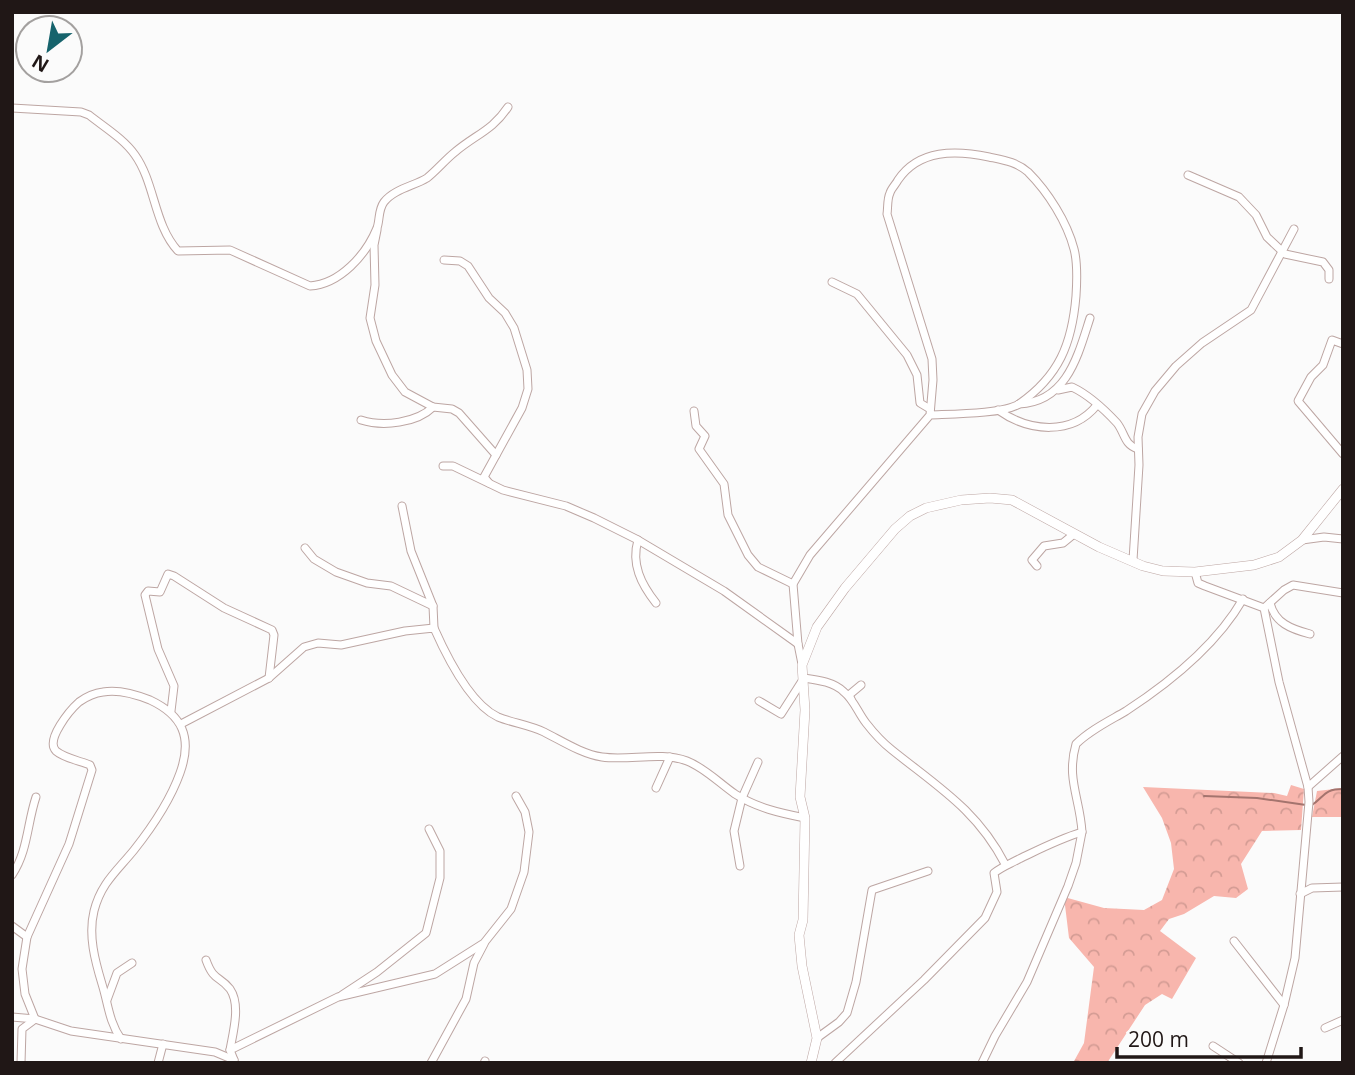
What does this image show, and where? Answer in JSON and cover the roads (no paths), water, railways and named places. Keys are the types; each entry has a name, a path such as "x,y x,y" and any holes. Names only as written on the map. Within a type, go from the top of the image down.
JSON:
{"main road":[{"path":"811,1063 817,1038 802,966 799,935 803,920 805,818 800,797 804,746 802,665 817,627 845,588 895,529 910,516 926,508 961,500 1012,500 1074,534 1133,560 1163,571 1195,572 1268,561 1289,551 1302,540 1343,489"}],"street":[{"path":"496,455 459,413 452,409 433,407 405,392 392,375 376,341 370,318 374,285 374,245 380,210 391,196 427,178 453,153 500,120 508,107"},
{"path":"12,108 81,112 89,115 129,148 139,162 167,233 178,251 230,250 310,286 320,285 345,272 363,251 377,227"},
{"path":"802,665 793,584 810,555 930,412 932,359 887,214 890,193 902,175 920,159 940,153 973,153 1007,161 1024,169 1044,192 1063,221 1075,252 1077,278 1069,342 1055,369 1041,387 1019,404"},
{"path":"1188,175 1240,197 1256,215 1267,237 1285,254 1323,262 1329,271 1329,279"},
{"path":"1133,560 1142,414 1176,366 1202,343 1251,310 1294,229"},
{"path":"444,260 460,261 468,266 489,298 505,313 514,328 527,370 527,396 518,418 484,477 489,483"},
{"path":"832,282 857,294 895,339 917,376 920,403 930,412 998,410 1036,401 1056,390 1072,387 1097,404 1118,424 1127,443 1138,449"},
{"path":"1056,390 1078,359 1090,317"},
{"path":"1343,344 1332,340 1324,365 1314,372 1298,401 1312,421 1343,454"},
{"path":"998,410 1010,419 1045,428 1080,421 1097,404"},
{"path":"361,420 374,423 399,422 422,415 433,407"},
{"path":"694,411 696,426 705,436 699,449 724,484 729,515 748,555 758,567 793,584"},
{"path":"443,466 464,470 503,490 566,506 638,540 724,591 798,645"},
{"path":"402,506 411,551 433,606 434,628 457,673 485,708 499,718 534,727 592,755 621,759 670,757 686,761 742,799 762,808 805,818"},
{"path":"1037,566 1032,559 1044,546 1063,543 1074,534"},
{"path":"1302,540 1324,537 1343,539"},
{"path":"638,540 634,558 636,568 656,603"},
{"path":"305,548 314,559 336,572 367,583 391,586 433,606"},
{"path":"1195,572 1198,583 1267,605 1276,619 1310,634"},
{"path":"171,711 174,687 158,649 145,595 148,591 160,592 168,574 224,608 272,630 274,635 269,678"},
{"path":"1267,605 1293,585 1343,593"},
{"path":"982,1063 1027,982 1076,863 1082,832 1072,782 1072,760 1076,744 1128,709 1198,654 1224,628 1243,599"},
{"path":"1266,1063 1284,1006 1295,958 1309,805 1308,787 1279,682 1267,605"},
{"path":"306,638 318,643 341,645 405,631 434,628"},
{"path":"181,724 269,678 304,647 318,643"},
{"path":"759,701 781,714 804,678 838,687 851,700 866,723 893,750 961,805 981,826 992,838 1005,864"},
{"path":"851,700 849,695 861,685"},
{"path":"35,1019 25,994 23,969 27,937 69,844 92,770 90,765 63,755 54,747 52,739 67,715 89,695 104,691 121,691 141,696 171,711 181,724 186,744 173,790 156,820 110,874 94,911 92,929 95,960 112,1026 121,1039"},
{"path":"1308,787 1343,756"},
{"path":"656,789 670,757"},
{"path":"740,866 734,831 742,799 758,762"},
{"path":"431,1063 466,999 474,963 484,943 511,909 524,872 529,832 525,813 516,796"},
{"path":"12,875 23,858 29,819 36,797"},
{"path":"230,1050 338,997 377,972 426,933 440,878 440,851 429,829"},
{"path":"835,1063 924,980 985,918 997,892 995,873 1005,864 1015,862 1051,842 1082,832"},
{"path":"817,1038 847,1013 856,982 872,890 928,871"},
{"path":"1301,880 1311,888"},
{"path":"1300,894 1311,888 1342,887"},
{"path":"12,926 27,937"},
{"path":"1234,941 1284,1006"},
{"path":"338,997 435,974 484,943"},
{"path":"206,960 211,974 225,984 234,997 236,1012 230,1050 234,1062"},
{"path":"107,1000 117,973 132,963"},
{"path":"12,1017 35,1019 71,1031 215,1052 234,1062"},
{"path":"21,1063 22,1030 35,1019"},
{"path":"1325,1028 1343,1020"},
{"path":"158,1063 163,1044"},
{"path":"1213,1046 1239,1063"}],"waterway":[{"path":"1312,805 1328,792 1343,789"},
{"path":"1204,796 1257,798 1306,805"}]}
